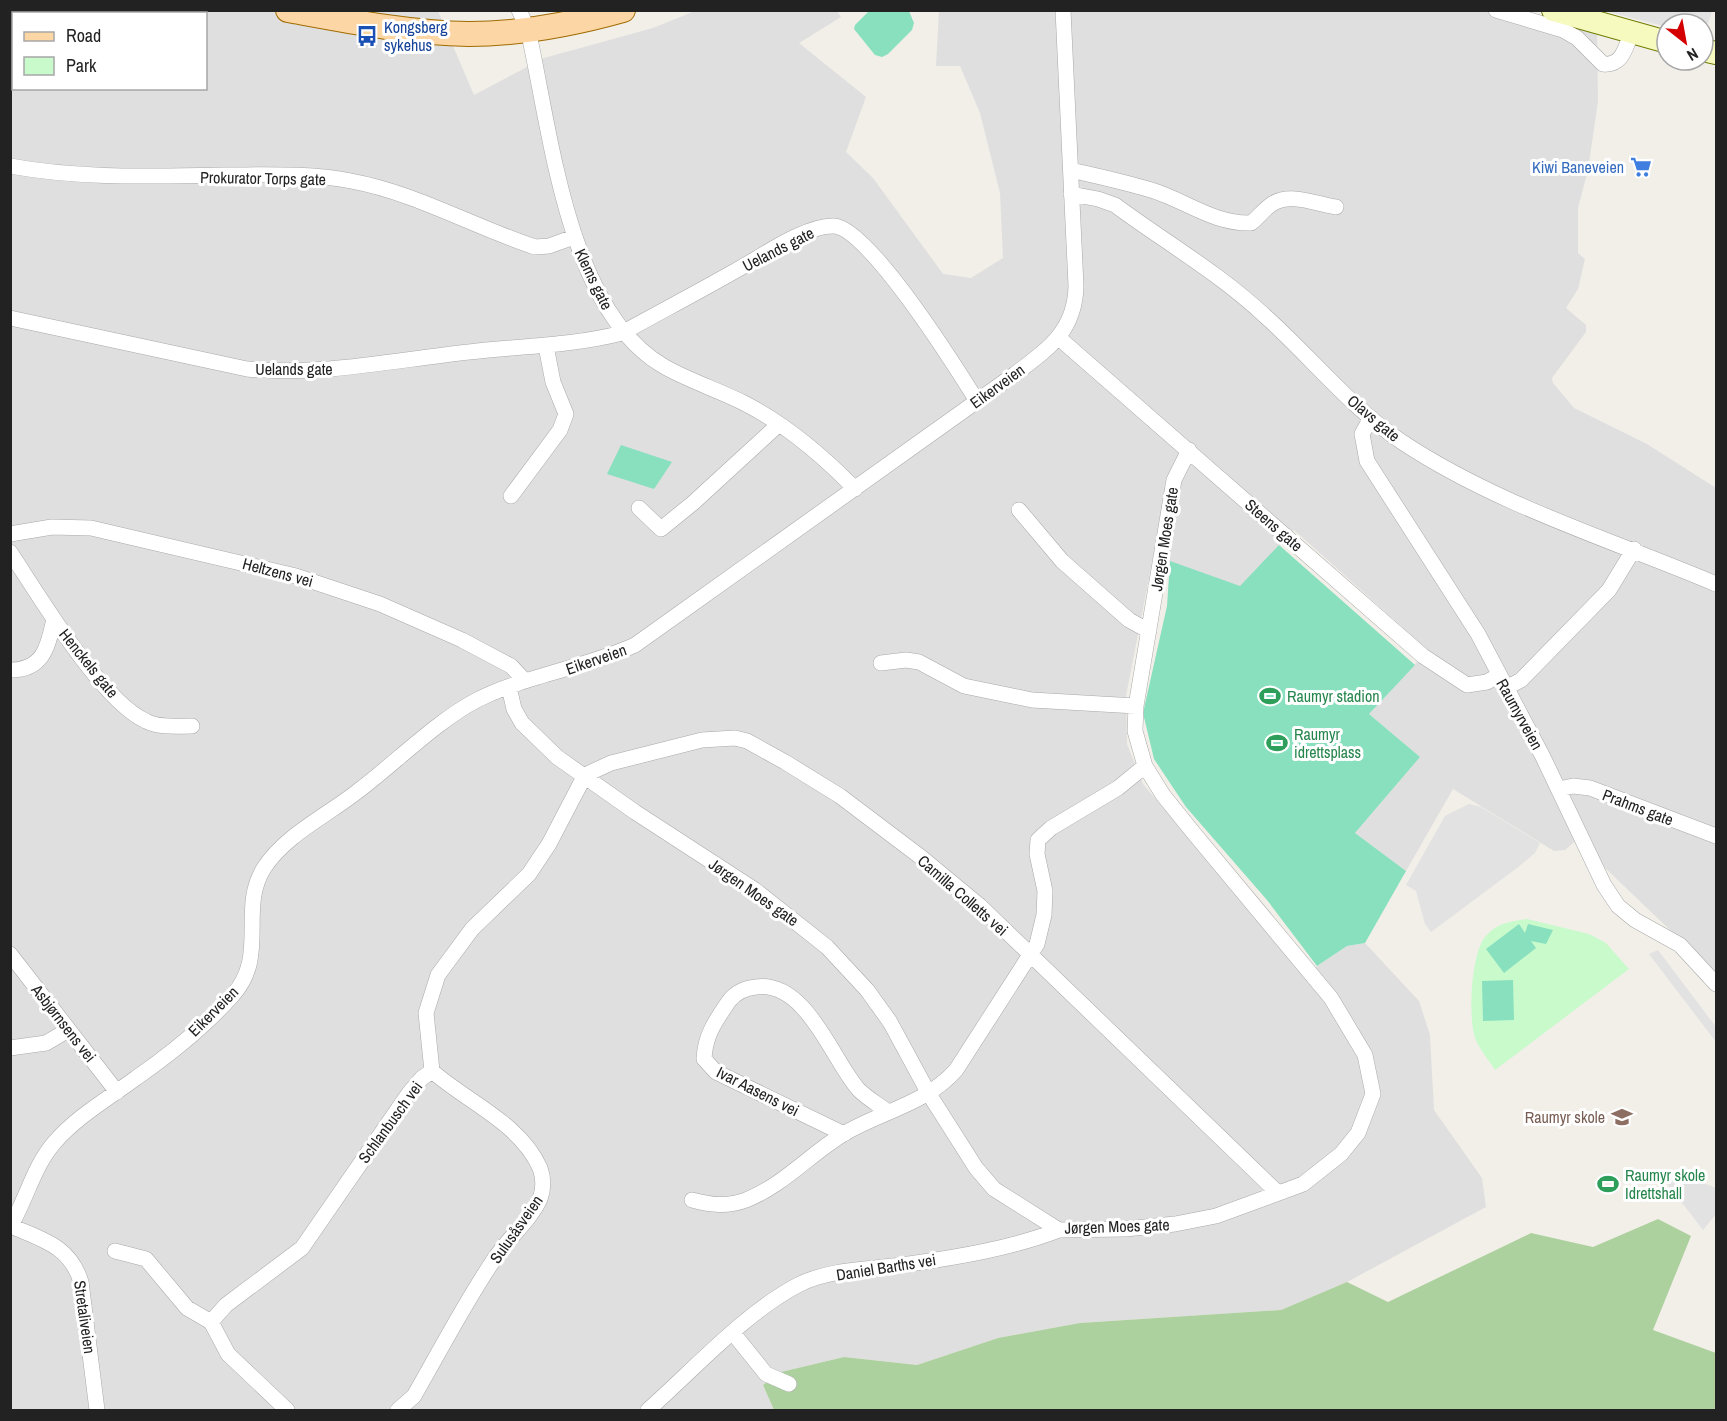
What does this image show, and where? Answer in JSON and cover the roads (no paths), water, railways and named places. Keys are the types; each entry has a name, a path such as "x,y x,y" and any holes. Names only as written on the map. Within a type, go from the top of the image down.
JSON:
{"main road":[{"path":"288,10 425,32 472,34 524,20 623,10"},
{"path":"1553,10 1655,39"}],"street":[{"name":"Eikerveien","path":"11,1227 53,1144 203,1024 237,991 251,963 253,897 256,882 273,856 451,716 477,700 525,681 613,655 635,645 977,401 1059,338 1076,306 1063,10"},
{"path":"1496,10 1563,30 1577,38 1603,64 1611,65 1620,59 1630,34"},
{"name":"Klems gate","path":"524,20 574,237 588,273 622,333 639,350 665,367 746,404 778,424 808,446 855,489"},
{"name":"Prokurator Torps gate","path":"10,166 68,174 129,177 285,175 350,181 386,189 535,248 549,246 574,237"},
{"path":"1071,170 1153,190 1210,217 1241,223 1251,223 1269,206 1283,199 1293,198 1336,207"},
{"name":"Olavs gate","path":"1071,194 1115,205 1218,275 1265,316 1371,418 1435,463 1498,495 1634,549 1716,585"},
{"name":"Uelands gate","path":"10,318 247,369 280,372 339,369 470,352 546,346 597,340 622,333 786,243 816,228 835,226 857,237 895,283 924,319 977,401"},
{"name":"Steens gate","path":"1059,338 1423,656 1467,685 1502,682"},
{"path":"511,496 560,430 566,414 553,382 546,346"},
{"name":"Raumyrveien","path":"1371,418 1362,434 1367,461 1478,634 1559,789 1605,885 1618,906 1635,920 1680,945 1716,984"},
{"path":"639,508 662,529 778,424"},
{"name":"Jørgen Moes gate","path":"510,687 514,709 522,723 557,757 635,812 754,890 827,948 867,990 890,1022 929,1094 976,1168 994,1189 1059,1230 1125,1229 1175,1224 1216,1216 1303,1184 1322,1170 1341,1154 1358,1133 1373,1094 1365,1055 1331,998 1163,795 1145,766 1135,731 1136,706 1174,480 1189,450"},
{"path":"1019,510 1062,561 1129,620 1149,631"},
{"name":"Heltzens vei","path":"10,534 52,527 91,528 296,576 380,604 462,640 511,666 525,681"},
{"path":"1502,682 1521,680 1535,667 1609,590 1634,549"},
{"name":"Henckels gate","path":"10,552 54,619 104,686 130,711 146,722 192,726"},
{"name":"Henckels gate","path":"10,670 29,668 40,658 50,638 54,619"},
{"path":"881,663 906,660 919,662 964,686 1012,697 1083,705 1136,706"},
{"name":"Camilla Colletts vei","path":"585,775 611,763 720,737 747,741 840,796 922,858 980,906 1278,1193"},
{"path":"692,1200 728,1205 748,1199 792,1173 844,1134 929,1094 943,1085 956,1070 1037,944 1044,915 1045,891 1036,854 1038,840 1051,828 1118,788 1145,766"},
{"name":"Schlanbusch vei","path":"211,1322 226,1305 302,1248 409,1093 422,1078 432,1071 426,1013 438,975 472,929 529,874 549,844 585,775"},
{"name":"Prahms gate","path":"1559,789 1573,786 1590,788 1716,836"},
{"name":"Asbjørnsens vei","path":"10,954 117,1092"},
{"name":"Ivar Aasens vei","path":"844,1134 716,1072 704,1059 704,1046 709,1030 732,997 745,988 763,986 786,995 810,1015 859,1090 888,1112"},
{"path":"10,1048 46,1042 68,1030"},
{"name":"Sulusåsveien","path":"398,1410 414,1396 493,1261 539,1200 544,1184 540,1169 518,1137 498,1118 454,1091 432,1071"},
{"name":"Stretaliveien","path":"11,1227 68,1254 77,1267 81,1282 97,1410"},
{"name":"Daniel Barths vei","path":"648,1410 758,1311 799,1285 867,1268 908,1265 1030,1241 1059,1230"},
{"path":"115,1251 146,1259 187,1308 211,1322 228,1354 288,1410"},
{"path":"734,1334 766,1374 789,1384"}],"place":[{"name":"Kongsberg sykehus","path":"367,36"},
{"name":"Kiwi Baneveien","path":"1641,167"},
{"name":"Raumyr stadion","path":"1270,696"},
{"name":"Raumyr idrettsplass","path":"1277,743"},
{"name":"Raumyr skole","path":"1622,1117"},
{"name":"Raumyr skole Idrettshall","path":"1608,1184"}]}
